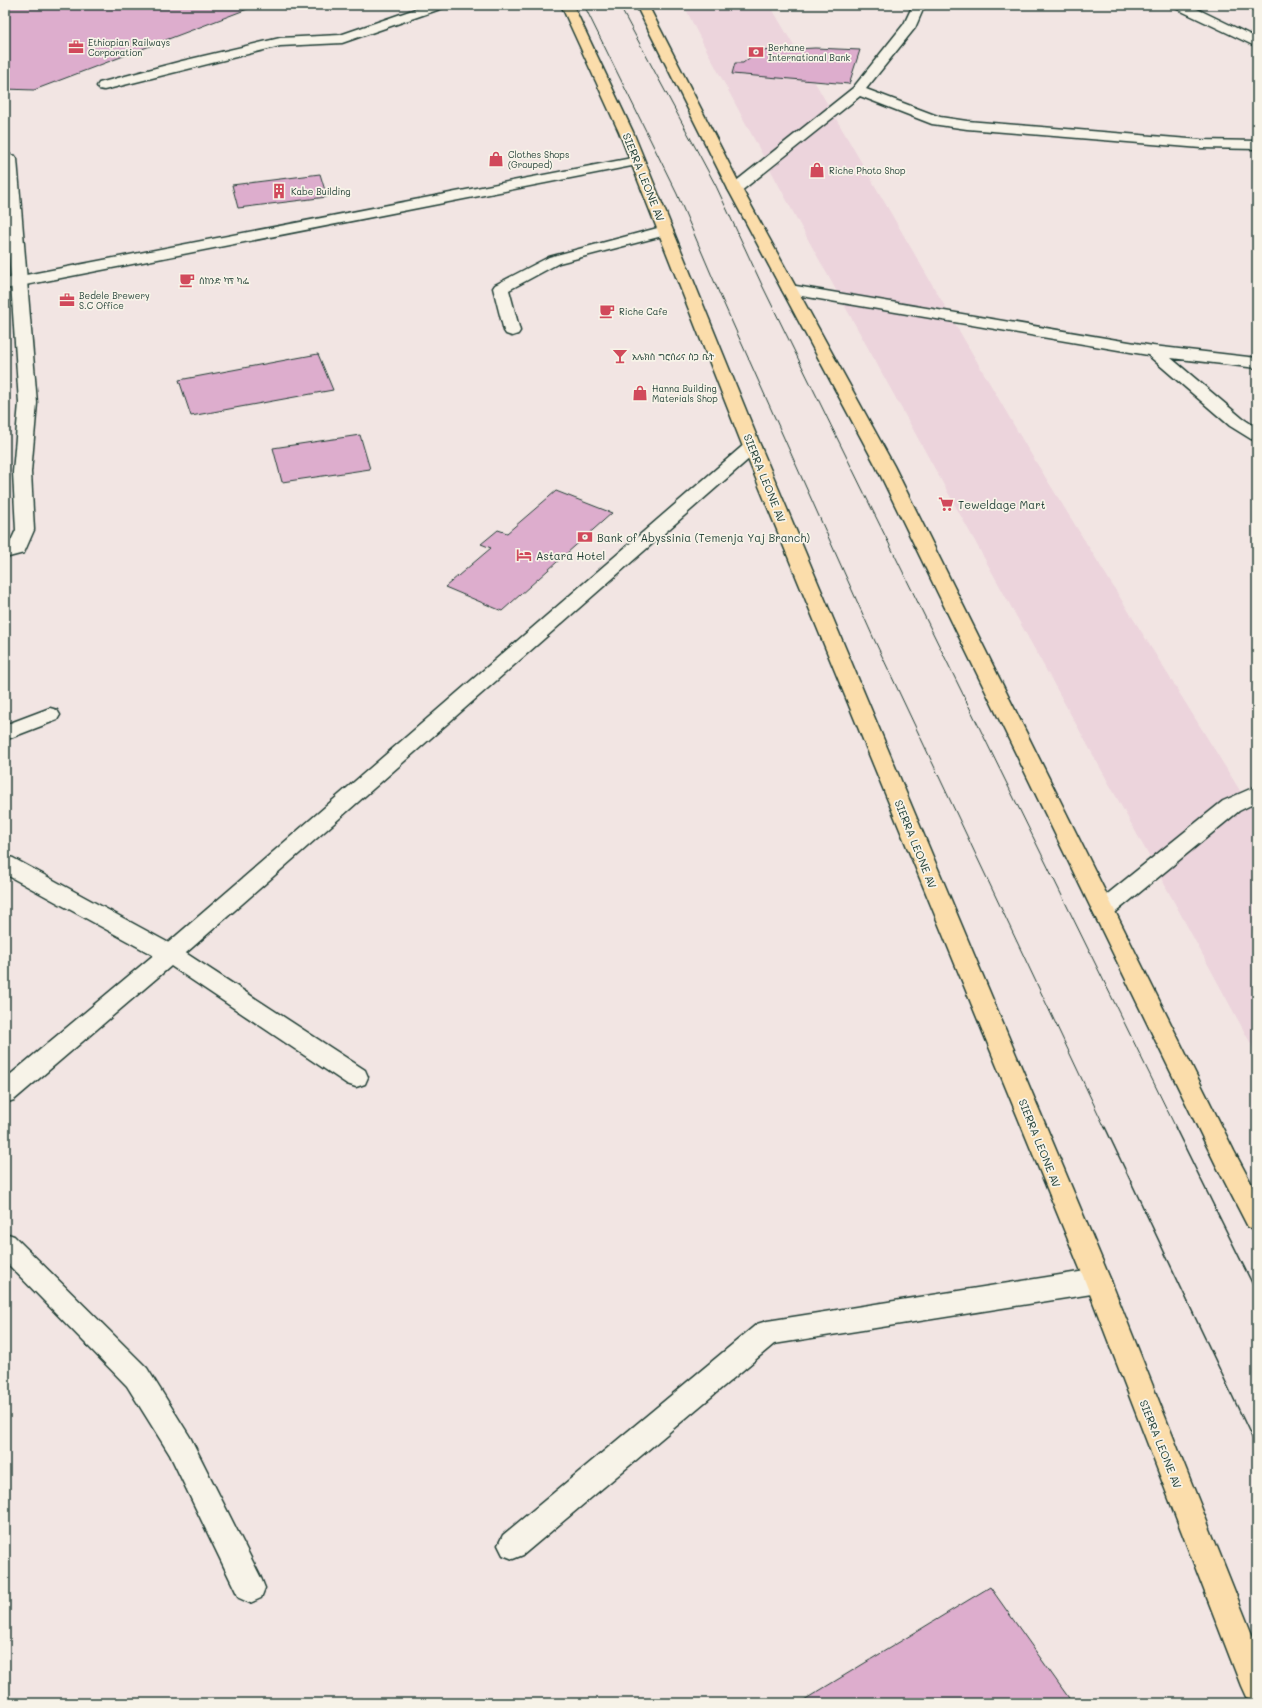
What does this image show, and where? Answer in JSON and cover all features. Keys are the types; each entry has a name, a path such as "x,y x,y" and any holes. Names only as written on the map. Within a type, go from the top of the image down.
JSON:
{"main road":[{"name":"SIERRA LEONE AV","path":"567,5 626,132 752,447 1098,1282 1257,1686"},
{"path":"642,5 736,189 885,466 1103,910 1257,1219"}],"street":[{"path":"104,86 187,64 280,42 342,39 440,5"},
{"path":"736,189 858,91 910,25 919,5"},
{"path":"1179,5 1257,43"},
{"path":"858,91 937,121 967,125 1201,144 1257,145"},
{"path":"5,552 17,549 25,530 22,472 28,403 12,283 10,159"},
{"path":"12,283 637,161"},
{"path":"512,331 501,288 554,260 665,231"},
{"path":"790,290 1153,351 1257,362"},
{"path":"1153,351 1236,422 1257,435"},
{"path":"5,1093 170,954 752,447"},
{"path":"5,733 50,715"},
{"path":"1103,910 1231,806 1257,793"},
{"path":"5,864 170,954 356,1078"},
{"path":"5,1244 137,1377 180,1446 250,1588"},
{"path":"513,1545 767,1333 1098,1282"}],"shaded area":[{"path":"684,5 770,5 1026,446 1257,818 1257,1055 1154,865 800,225"}],"building":[{"name":"Ethiopian Railways Corporation","path":"5,5 258,5 34,90 5,89"},
{"path":"815,48 860,50 849,84 732,74 735,63 743,63 758,51"},
{"name":"Kabe Building","path":"320,174 327,197 238,208 232,185"},
{"path":"318,354 333,390 191,416 179,380"},
{"path":"360,435 370,469 282,482 273,448"},
{"name":"Astara Hotel","path":"556,491 612,513 502,611 445,587 491,548 481,544 498,530 507,533"},
{"path":"990,1587 1071,1701 1068,1703 799,1703"}],"tram line":[{"path":"584,5 677,194 720,295 873,637 1105,1128"},
{"path":"619,5 716,186 762,285 1176,1128"},
{"path":"1105,1127 1257,1448"},
{"path":"1175,1127 1257,1293"}],"place":[{"name":"Ethiopian Railways Corporation","path":"76,47"},
{"name":"Berhane International Bank","path":"756,52"},
{"name":"Clothes Shops (Grouped)","path":"496,159"},
{"name":"Riche Photo Shop","path":"817,170"},
{"name":"Kabe Building","path":"279,191"},
{"name":"ሰከንድ ካፕ ካፌ","path":"187,280"},
{"name":"Bedele Brewery S.C Office","path":"67,300"},
{"name":"Riche Cafe","path":"607,311"},
{"name":"አሌክስ ግሮሰሪና ስጋ ቤት","path":"620,356"},
{"name":"Hanna Building Materials Shop","path":"640,393"},
{"name":"Teweldage Mart","path":"946,504"},
{"name":"Bank of Abyssinia (Temenja Yaj Branch)","path":"585,537"},
{"name":"Astara Hotel","path":"524,555"}]}
